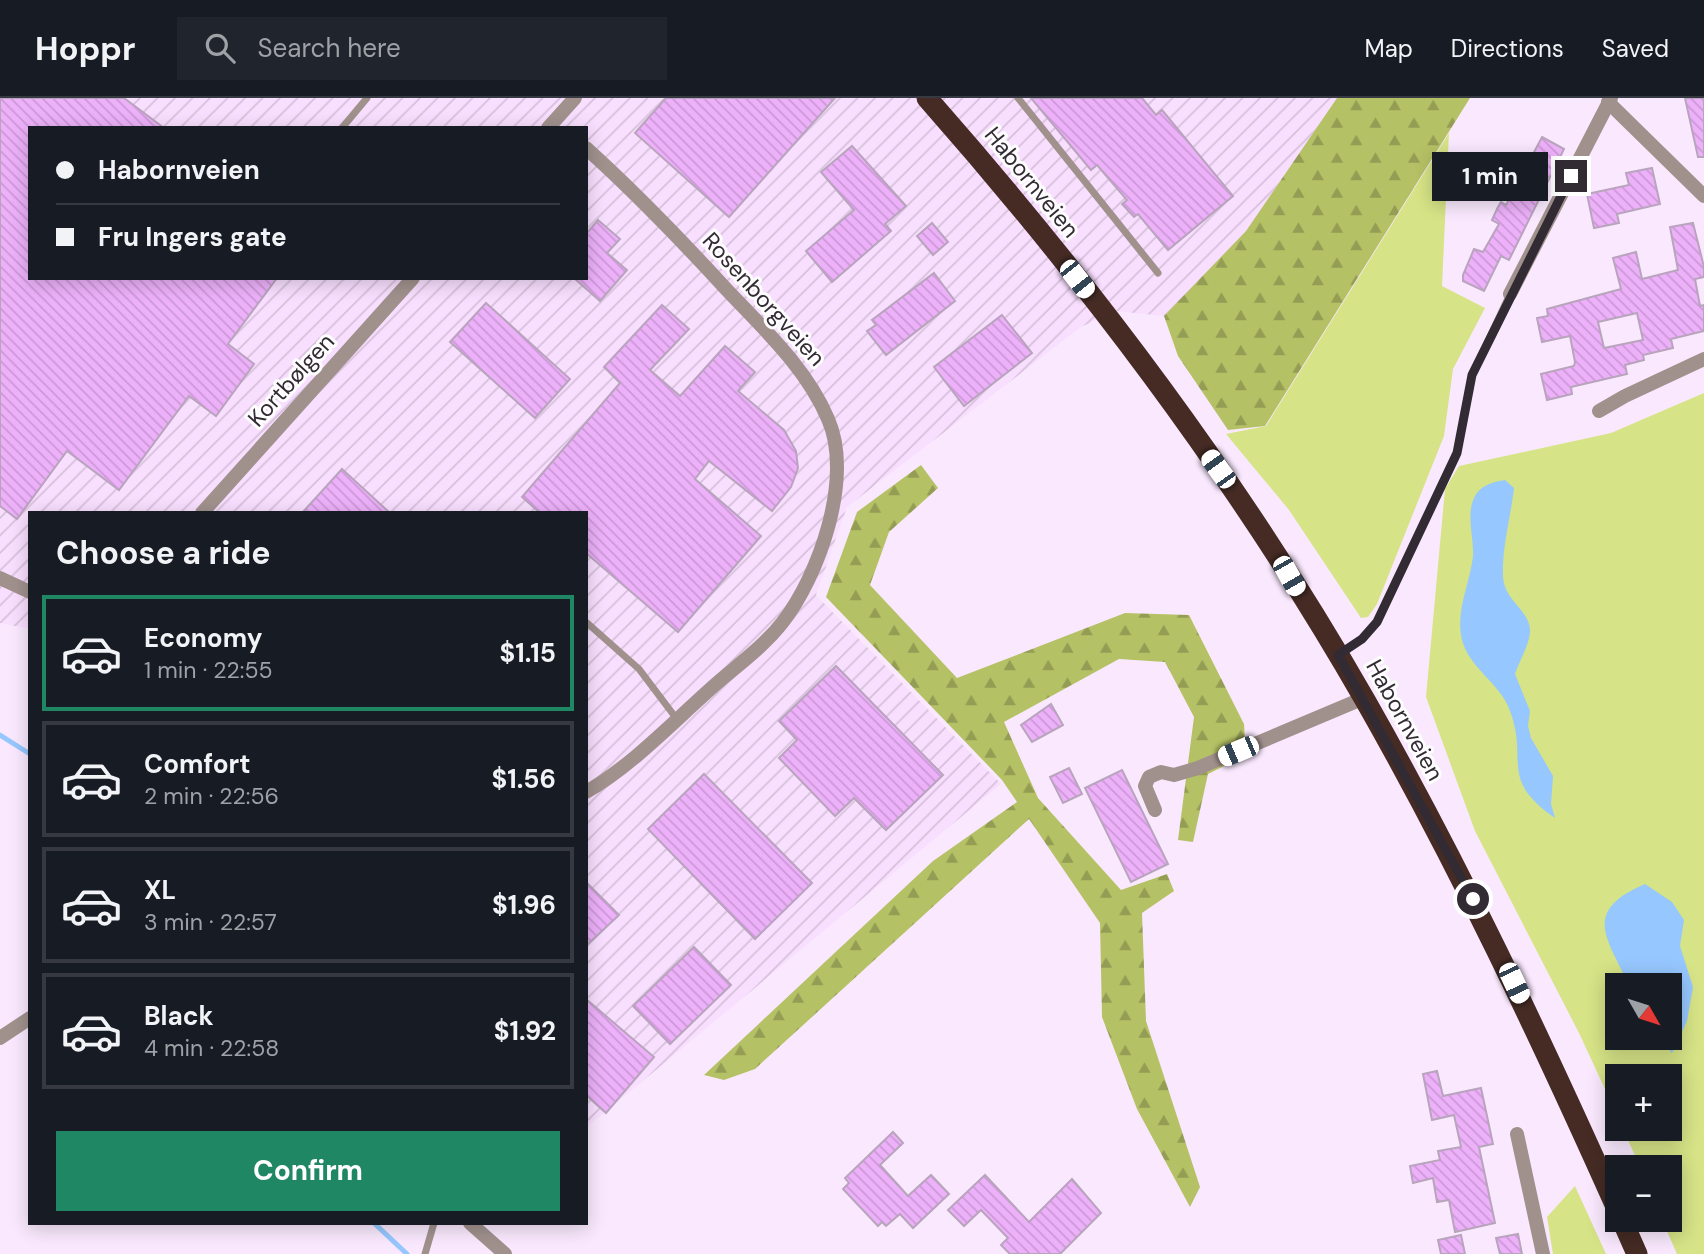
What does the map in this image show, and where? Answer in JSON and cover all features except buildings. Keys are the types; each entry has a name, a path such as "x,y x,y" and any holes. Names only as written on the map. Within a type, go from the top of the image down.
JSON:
{"highway":[{"name":"Habornveien","path":"927,98 1010,195 1149,372 1234,491 1338,655 1484,920 1605,1183"},
{"path":"1627,1232 1637,1254"}],"street":[{"path":"556,125 575,98"},
{"path":"1510,294 1610,100 1704,197"},
{"name":"Rosenborgveien","path":"588,150 678,237 792,362 813,389 830,421 837,461 834,499 825,536 804,591 781,625 676,718 588,790"},
{"name":"Kortbølgen","path":"204,511 411,280"},
{"path":"1600,411 1625,396 1704,359"},
{"path":"0,578 28,592"},
{"path":"1155,810 1145,786 1149,777 1161,772 1174,775 1198,768 1364,698"},
{"path":"0,1038 28,1019"},
{"path":"1517,1135 1543,1254"},
{"path":"472,1225 505,1254"}],"lane":[{"path":"344,126 368,98"},
{"path":"1018,98 1158,273"},
{"path":"1338,655 1362,639 1377,622 1457,453 1472,375 1510,294"},
{"path":"588,624 639,669 676,718"},
{"path":"425,1254 434,1225"}],"shaded area":[{"path":"0,98 1337,98 1246,231 1164,316 1116,311 1081,327 847,507 816,595 1001,784 588,1126 588,511 28,511 28,629 0,623"}],"green space":[{"path":"1337,98 1470,98 1265,426 1228,430 1178,356 1164,316 1246,231"},
{"path":"1449,133 1442,286 1485,308 1453,369 1444,436 1377,604 1368,617 1361,618 1289,510 1226,434 1266,426"},
{"path":"1704,393 1704,1254 1677,1254 1667,1232 1682,1232 1682,1155 1635,1155 1628,1141 1682,1141 1682,1064 1605,1064 1605,1089 1475,831 1426,697 1445,489 1459,466 1611,433"},
{"path":"921,465 938,488 889,532 870,585 957,678 1125,613 1189,615 1244,724 1246,755 1208,774 1193,842 1178,840 1194,717 1165,662 1119,659 1004,722 1038,798 1121,890 1167,874 1174,891 1142,913 1146,1021 1200,1187 1190,1207 1137,1109 1102,1017 1100,923 1029,819 755,1069 724,1080 704,1075 933,861 1017,802 1002,780 826,597 857,512"},
{"path":"1575,1186 1606,1254 1553,1254 1547,1217"}],"water":[{"path":"1505,480 1514,488 1504,553 1504,584 1526,617 1530,632 1515,674 1530,711 1528,726 1531,738 1553,776 1551,804 1555,818 1527,792 1518,769 1515,729 1506,701 1471,659 1460,629 1473,556 1470,519 1474,498 1483,487"},
{"path":"1645,884 1672,902 1684,920 1680,946 1693,987 1687,1021 1682,1032 1682,973 1623,973 1607,938 1606,915 1613,904"}],"waterway":[{"path":"0,735 28,753"},
{"path":"376,1225 407,1254"}],"route":[{"path":"1473,899 1338,655 1362,639 1377,622 1457,453 1464,428 1465,401 1472,375 1571,176"}]}
